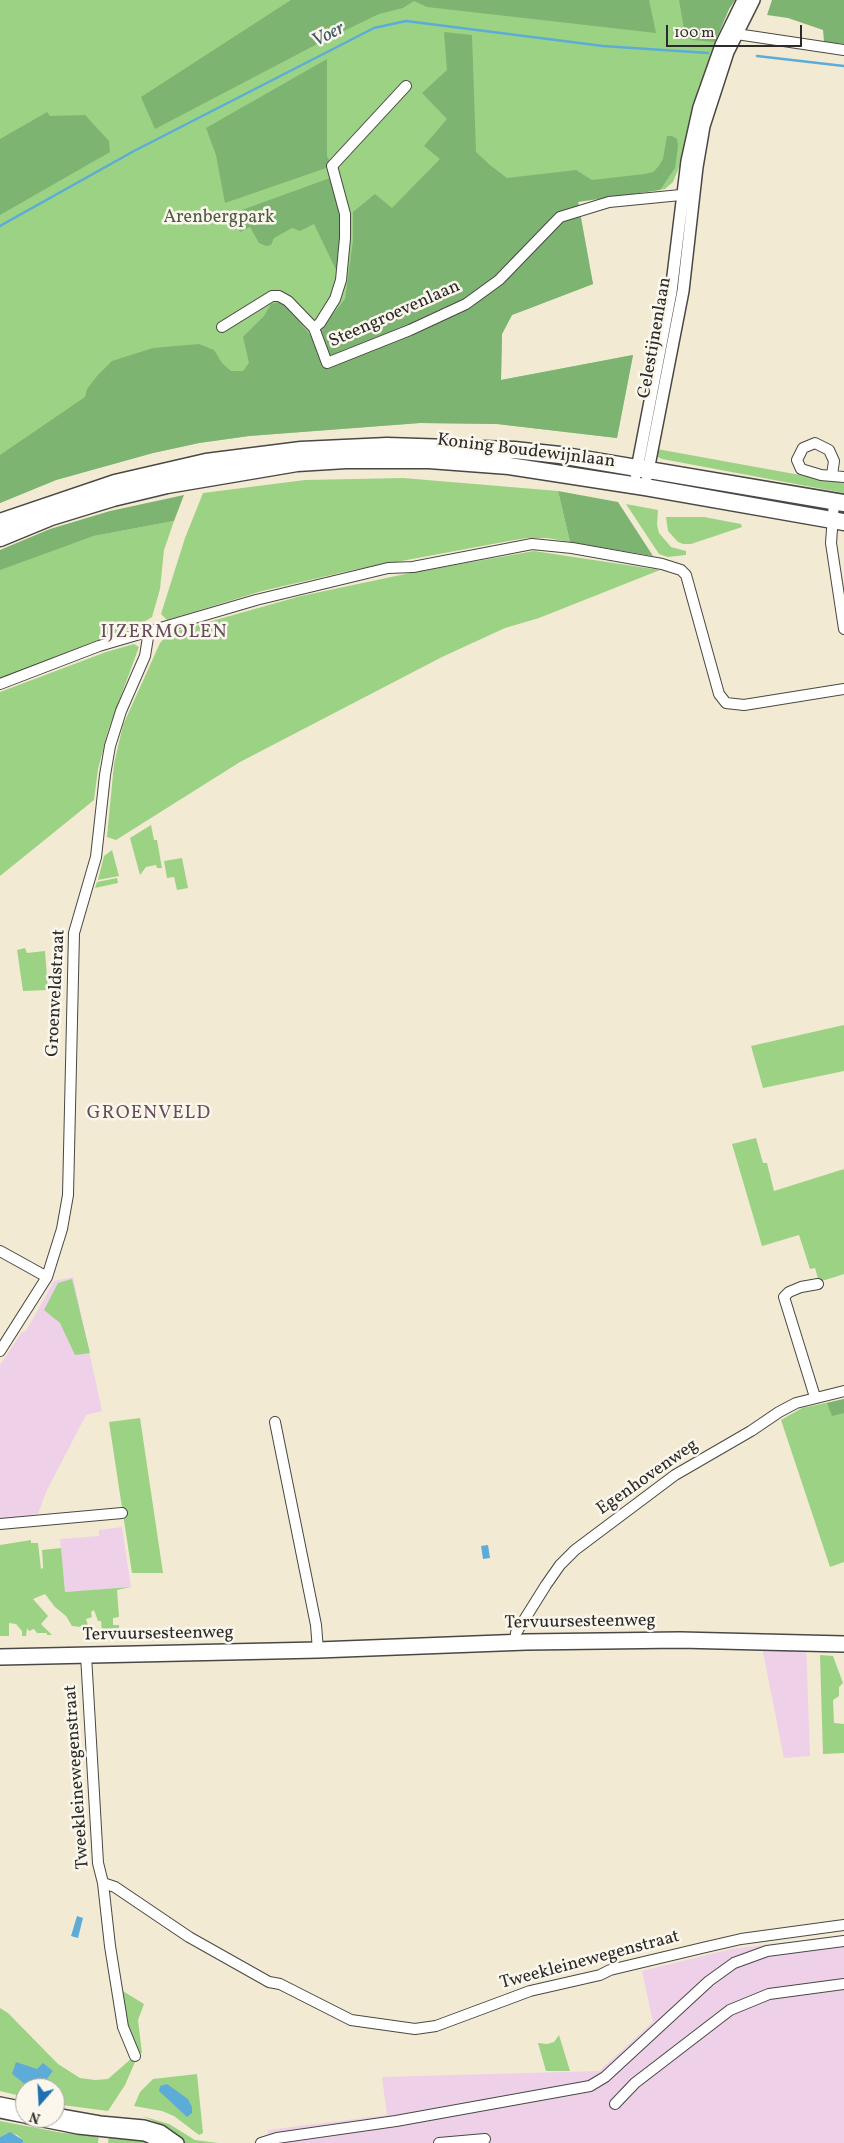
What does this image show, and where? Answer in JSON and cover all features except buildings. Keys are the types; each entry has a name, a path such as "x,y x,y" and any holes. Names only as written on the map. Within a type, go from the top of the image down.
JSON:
{"highway":[{"name":"Koning Boudewijnlaan","path":"0,522 75,496 153,473 206,462 301,450 387,446 514,450 643,468 839,502"},
{"name":"Koning Boudewijnlaan","path":"0,538 51,517 122,496 227,474 297,463 346,460 428,460 509,466 838,521"}],"main road":[{"name":"Tervuursesteenweg","path":"0,1657 680,1640 844,1644"}],"street":[{"name":"Celestijnenlaan","path":"640,487 683,291 689,194 687,161 699,108 731,34 743,0"},
{"name":"Celestijnenlaan","path":"731,34 754,0"},
{"path":"731,34 844,50"},
{"path":"222,327 272,296 279,296 288,301 314,328 320,323 335,299 341,280 345,214 332,166 406,86"},
{"name":"Steengroevenlaan","path":"314,328 326,363 410,330 466,304 499,280 560,217 609,202 689,194"},
{"path":"832,476 844,478"},
{"path":"839,502 832,559 844,629"},
{"path":"0,684 99,646 256,600 388,568 413,566 532,544 572,548 674,566 682,570 686,575 718,694 726,704 744,705 844,689"},
{"name":"Groenveldstraat","path":"0,1352 47,1277 58,1248 68,1195 74,933 96,857 110,746 121,712 145,656 150,630"},
{"path":"0,1251 47,1277"},
{"path":"815,1397 784,1297 789,1292 801,1287 818,1284"},
{"name":"Egenhovenweg","path":"515,1643 516,1633 546,1585 560,1565 575,1550 674,1475 788,1408 815,1397 844,1391"},
{"path":"275,1422 316,1625 318,1650"},
{"path":"0,1524 122,1513"},
{"name":"Tweekleinewegenstraat","path":"86,1655 96,1844 103,1883 115,1886 189,1937 269,1982 280,1984 354,2020 415,2029 436,2026 530,1991 592,1977 610,1970 741,1939 844,1925"},
{"path":"103,1883 110,1946 123,2027 135,2056"},
{"path":"261,2143 277,2138 396,2121 590,2086 606,2077 709,1981 734,1963 767,1951 844,1941"},
{"path":"615,2104 635,2083 730,2010 769,1994 844,1984"},
{"path":"0,2103 15,2106"},
{"path":"0,2112 15,2115"},
{"path":"65,2120 144,2126 161,2132 178,2143"},
{"path":"65,2122 99,2131 145,2135 163,2143"},
{"path":"439,2143 485,2139"}],"shaded area":[{"path":"73,1277 102,1411 86,1415 46,1492 38,1514 0,1519 0,1365 22,1332 25,1332 54,1281"},
{"path":"122,1527 131,1587 65,1592 60,1539 99,1536 99,1530"},
{"path":"761,1642 806,1643 810,1756 784,1758"},
{"path":"844,1935 844,2143 268,2143 268,2130 387,2115 382,2077 599,2071 653,2022 642,1971 731,1949"}],"green space":[{"name":"Arenbergpark","path":"0,0 735,0 729,9 715,42 691,114 682,160 673,182 665,189 578,201 593,284 512,315 502,334 501,380 633,355 617,438 497,424 420,423 249,436 199,443 153,453 56,480 0,503"},
{"path":"291,0 649,0 656,33 427,7 414,1 403,8 379,14 323,41 155,129 141,97"},
{"path":"679,0 735,0 729,9 715,42 692,40 685,35"},
{"path":"772,0 844,0 844,44 824,42 823,30 788,18 767,15"},
{"path":"444,32 472,35 476,152 507,178 576,170 592,180 645,174 653,172 663,159 667,136 677,139 675,168 660,190 578,202 593,284 512,315 502,334 501,380 633,355 617,438 497,424 420,423 249,436 199,443 153,453 56,480 0,503 0,455 85,397 87,389 112,361 153,348 199,344 214,350 222,363 231,371 243,371 249,363 243,337 264,316 271,304 279,302 289,309 310,335 320,330 345,299 353,241 353,212 375,194 392,208 440,159 424,146 447,119 422,93 447,70"},
{"path":"327,59 327,156 332,166 225,203 216,155 206,128"},
{"path":"47,112 50,116 85,115 109,141 110,152 0,215 0,139"},
{"path":"330,178 341,219 342,238 338,274 314,224 300,231 292,228 274,238 271,245 266,246 259,243 250,227 240,232 231,214"},
{"path":"657,449 844,483 844,493 662,459 658,457"},
{"path":"403,478 558,491 570,542 547,538 527,538 509,541 353,570 262,591 167,620 161,614 185,538 203,493 305,480"},
{"path":"558,491 618,502 653,556 570,542"},
{"path":"184,495 174,521 94,536 0,570 0,550 50,529 110,511"},
{"path":"626,504 658,510 657,525 659,533 671,547 686,551 686,555 668,557 659,554"},
{"path":"666,517 704,517 741,524 742,527 691,544 683,544 678,542 668,531"},
{"path":"174,521 164,550 160,589 152,617 144,622 0,679 0,569 94,536"},
{"path":"534,551 660,570 539,618 505,628 442,657 240,762 116,840 107,837 114,764 123,725 160,643 169,633 301,596 410,573"},
{"path":"134,644 139,647 108,731 98,769 94,800 0,876 0,692 106,652"},
{"path":"151,825 154,840 157,840 162,868 157,868 156,865 146,867 140,875 130,838"},
{"path":"112,850 119,876 98,880 104,856"},
{"path":"182,858 188,888 177,890 174,877 167,878 164,861"},
{"path":"117,878 118,883 95,888 97,882"},
{"path":"25,948 27,953 45,951 48,990 23,991 17,950"},
{"path":"844,1025 844,1071 763,1088 751,1046"},
{"path":"756,1138 763,1163 767,1163 774,1191 844,1169 844,1274 819,1282 815,1268 810,1269 799,1235 762,1246 732,1144"},
{"path":"72,1279 90,1353 75,1355 60,1323 44,1310 58,1283"},
{"path":"844,1399 844,1562 830,1567 781,1420 802,1408"},
{"path":"844,1399 844,1413 832,1416 827,1403"},
{"path":"140,1418 163,1573 132,1573 109,1422"},
{"path":"31,1540 31,1543 38,1543 41,1569 43,1568 42,1550 61,1548 65,1592 131,1587 117,1590 119,1617 113,1618 113,1625 119,1625 119,1630 102,1631 101,1621 98,1621 94,1610 91,1612 92,1617 86,1619 89,1629 81,1630 81,1627 72,1626 66,1616 55,1607 45,1594 33,1599 48,1616 41,1624 52,1635 37,1633 34,1629 29,1631 27,1628 26,1636 22,1636 22,1631 16,1624 9,1623 9,1636 0,1636 0,1545"},
{"path":"820,1655 833,1656 843,1683 839,1687 839,1696 833,1700 834,1723 844,1724 844,1753 823,1754"},
{"path":"118,1988 144,2004 138,2020 142,2053 137,2054 129,2039"},
{"path":"0,2008 8,2013 58,2064 80,2078 108,2079 132,2058 135,2062 125,2085 108,2111 65,2105 65,2078 48,2078 53,2071 38,2078 15,2078 15,2095 0,2091"},
{"path":"559,2035 570,2071 546,2071 538,2043 547,2044 554,2042"},
{"path":"197,2074 203,2133 199,2135 174,2116 162,2111 134,2106 140,2092 153,2079"},
{"path":"142,2116 169,2124 195,2140 218,2143 185,2143 169,2128"},
{"path":"0,2121 15,2124 15,2128 37,2128 63,2133 99,2135 98,2143 23,2143 23,2140 17,2135 8,2133 0,2137"},
{"path":"109,2135 141,2138 156,2143 108,2143"}],"water":[{"path":"488,1545 490,1558 483,1559 481,1546"},
{"path":"77,1916 83,1918 78,1938 71,1936"},
{"path":"16,2062 37,2069 43,2063 53,2071 48,2078 17,2078 12,2074"},
{"path":"167,2084 188,2099 192,2107 192,2113 187,2117 159,2091 160,2086"},
{"path":"10,2132 23,2140 23,2143 0,2143 0,2137"}],"waterway":[{"name":"Voer","path":"0,226 134,151 374,28 406,21 603,46 708,53"},
{"name":"Voer","path":"757,56 844,66"}],"district":[{"name":"IJZERMOLEN","path":"164,634"},
{"name":"GROENVELD","path":"149,1115"}]}
